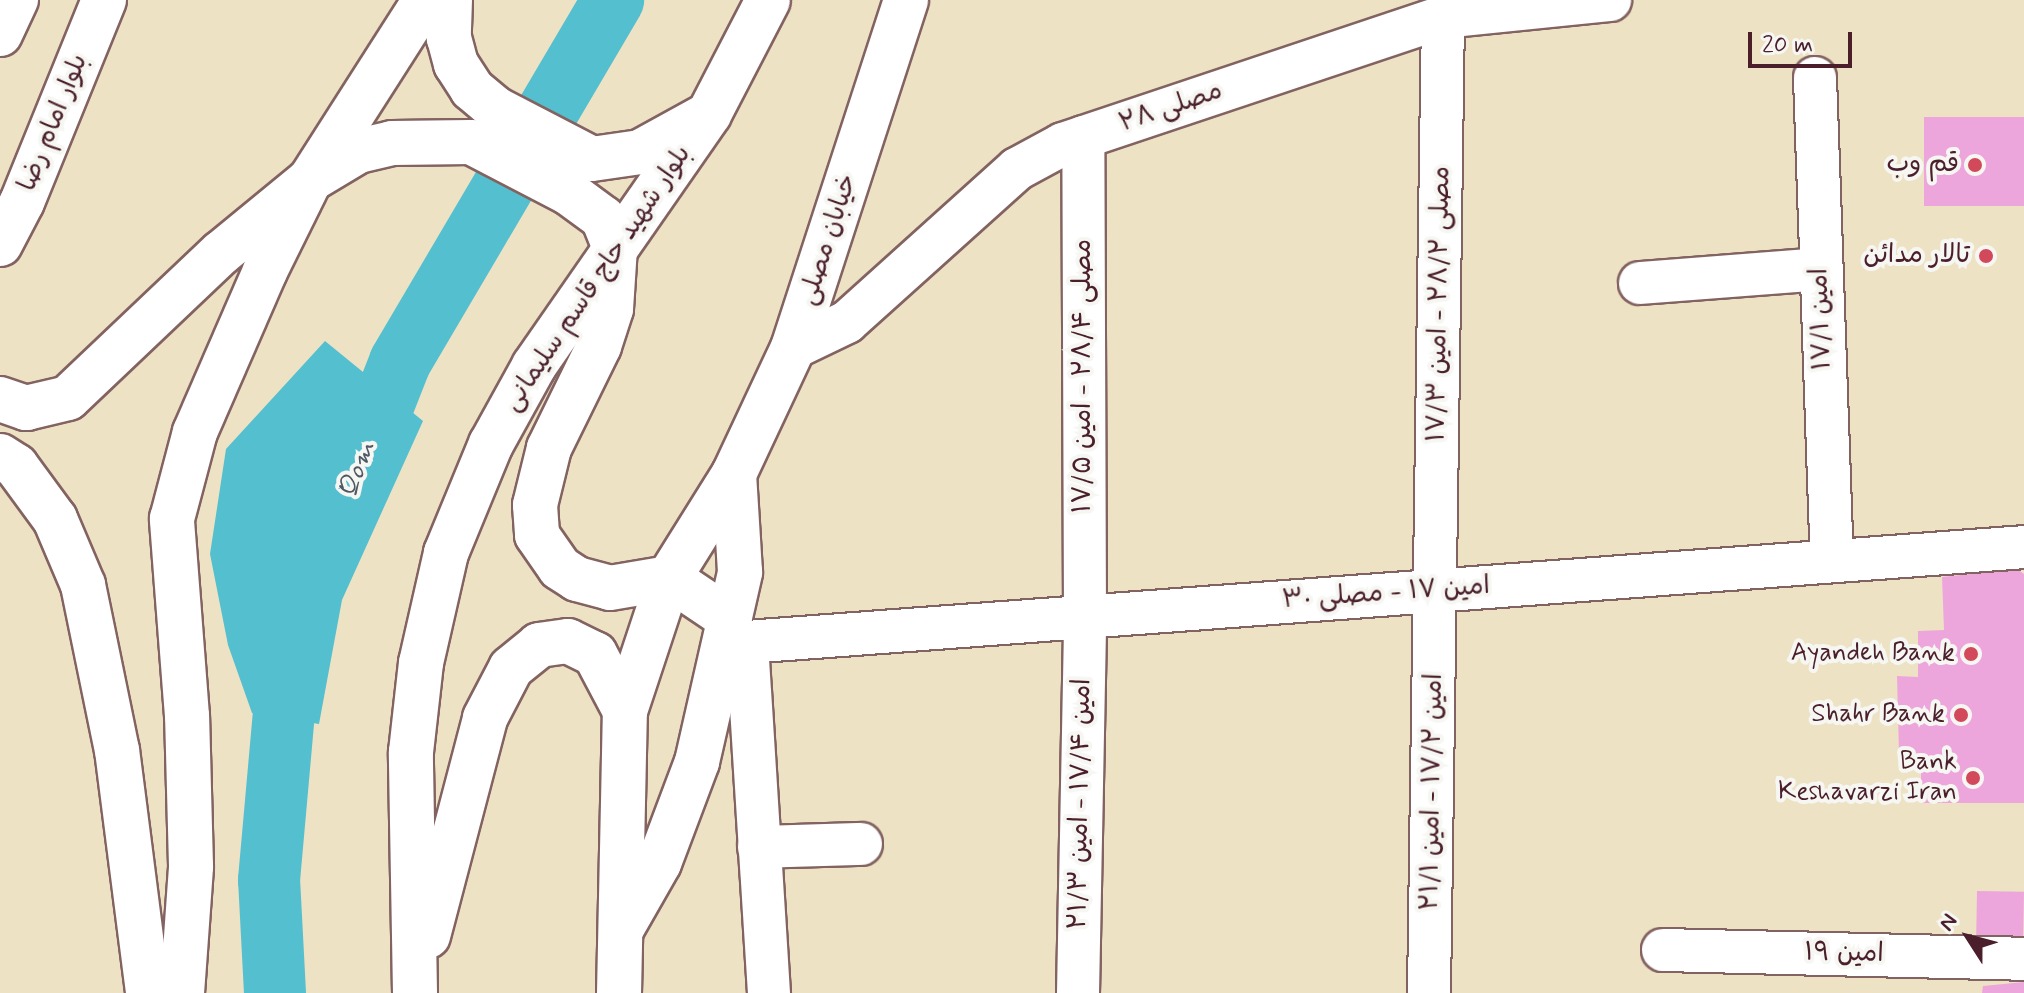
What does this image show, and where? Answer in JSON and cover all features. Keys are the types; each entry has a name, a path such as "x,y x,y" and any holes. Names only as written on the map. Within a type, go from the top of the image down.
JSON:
{"main road":[{"path":"0,34 16,0"},
{"name":"بلوار امام رضا","path":"0,244 22,202 104,0"},
{"path":"182,993 191,866 187,716 172,519 195,432 310,180 425,0"},
{"path":"450,0 449,38 456,64 472,89 483,125"},
{"name":"بلوار شهید حاج قاسم سلیمانی","path":"414,991 411,752 421,663 446,553 491,444 534,366 709,114 768,0"},
{"name":"خیابان مصلی","path":"625,711 669,578 734,474 793,348 906,0"},
{"path":"581,176 640,152 709,114"},
{"path":"0,399 26,408 68,398 221,253 310,180 369,149 483,125 581,176 615,247 611,309 599,346 549,448 535,505 537,535 560,568 577,579 610,588 669,578 739,631"},
{"path":"0,456 16,466 55,519 83,585 117,750 148,993"},
{"path":"620,930 659,863 697,762 739,631 740,572 734,474"},
{"path":"414,991 485,718 511,668 539,645 568,641 595,654 625,711 619,993"}],"street":[{"name":"مصلی ۲۸","path":"793,348 847,322 1017,169 1083,137 1443,17 1610,0"},
{"name":"مصلی ۲۸/۲ - امین ۱۷/۳","path":"1436,591 1443,17"},
{"name":"امین ۱۷/۱","path":"1815,78 1832,559"},
{"name":"مصلی ۲۸/۴ - امین ۱۷/۵","path":"1083,137 1085,615"},
{"path":"1640,283 1820,269"},
{"name":"امین ۱۷ - مصلی ۳۰","path":"739,631 1085,615 2024,547"},
{"name":"امین ۱۷/۲ - امین ۲۱/۱","path":"1429,993 1436,591"},
{"name":"امین ۱۷/۴ - امین ۲۱/۳","path":"1078,993 1085,615"},
{"path":"739,631 769,993"},
{"path":"759,847 861,844"},
{"name":"امین ۱۹","path":"1663,950 2024,959"}],"water":[{"path":"325,341 423,421 342,600 319,724 252,713 228,645 210,554 226,449"}],"building":[{"name":"قم وب","path":"1924,117 2024,117 2024,206 1924,206"},
{"path":"2017,569 2024,574 2024,803 1921,803 1921,754 1899,753 1897,676 1918,677 1918,631 1944,630 1942,577"},
{"path":"1977,891 2024,892 2023,941 1976,940"},
{"path":"2024,982 2024,993 1982,993 1983,986"}],"waterway":[{"name":"Qom","path":"357,472 400,362 613,0"},
{"name":"Qom","path":"275,993 269,880 287,678 301,634"}],"place":[{"name":"قم وب","path":"1975,165"},
{"name":"تالار مدائن","path":"1986,256"},
{"name":"Ayandeh Bank","path":"1971,654"},
{"name":"Shahr Bank","path":"1961,715"},
{"name":"Bank Keshavarzi Iran","path":"1973,778"}]}
